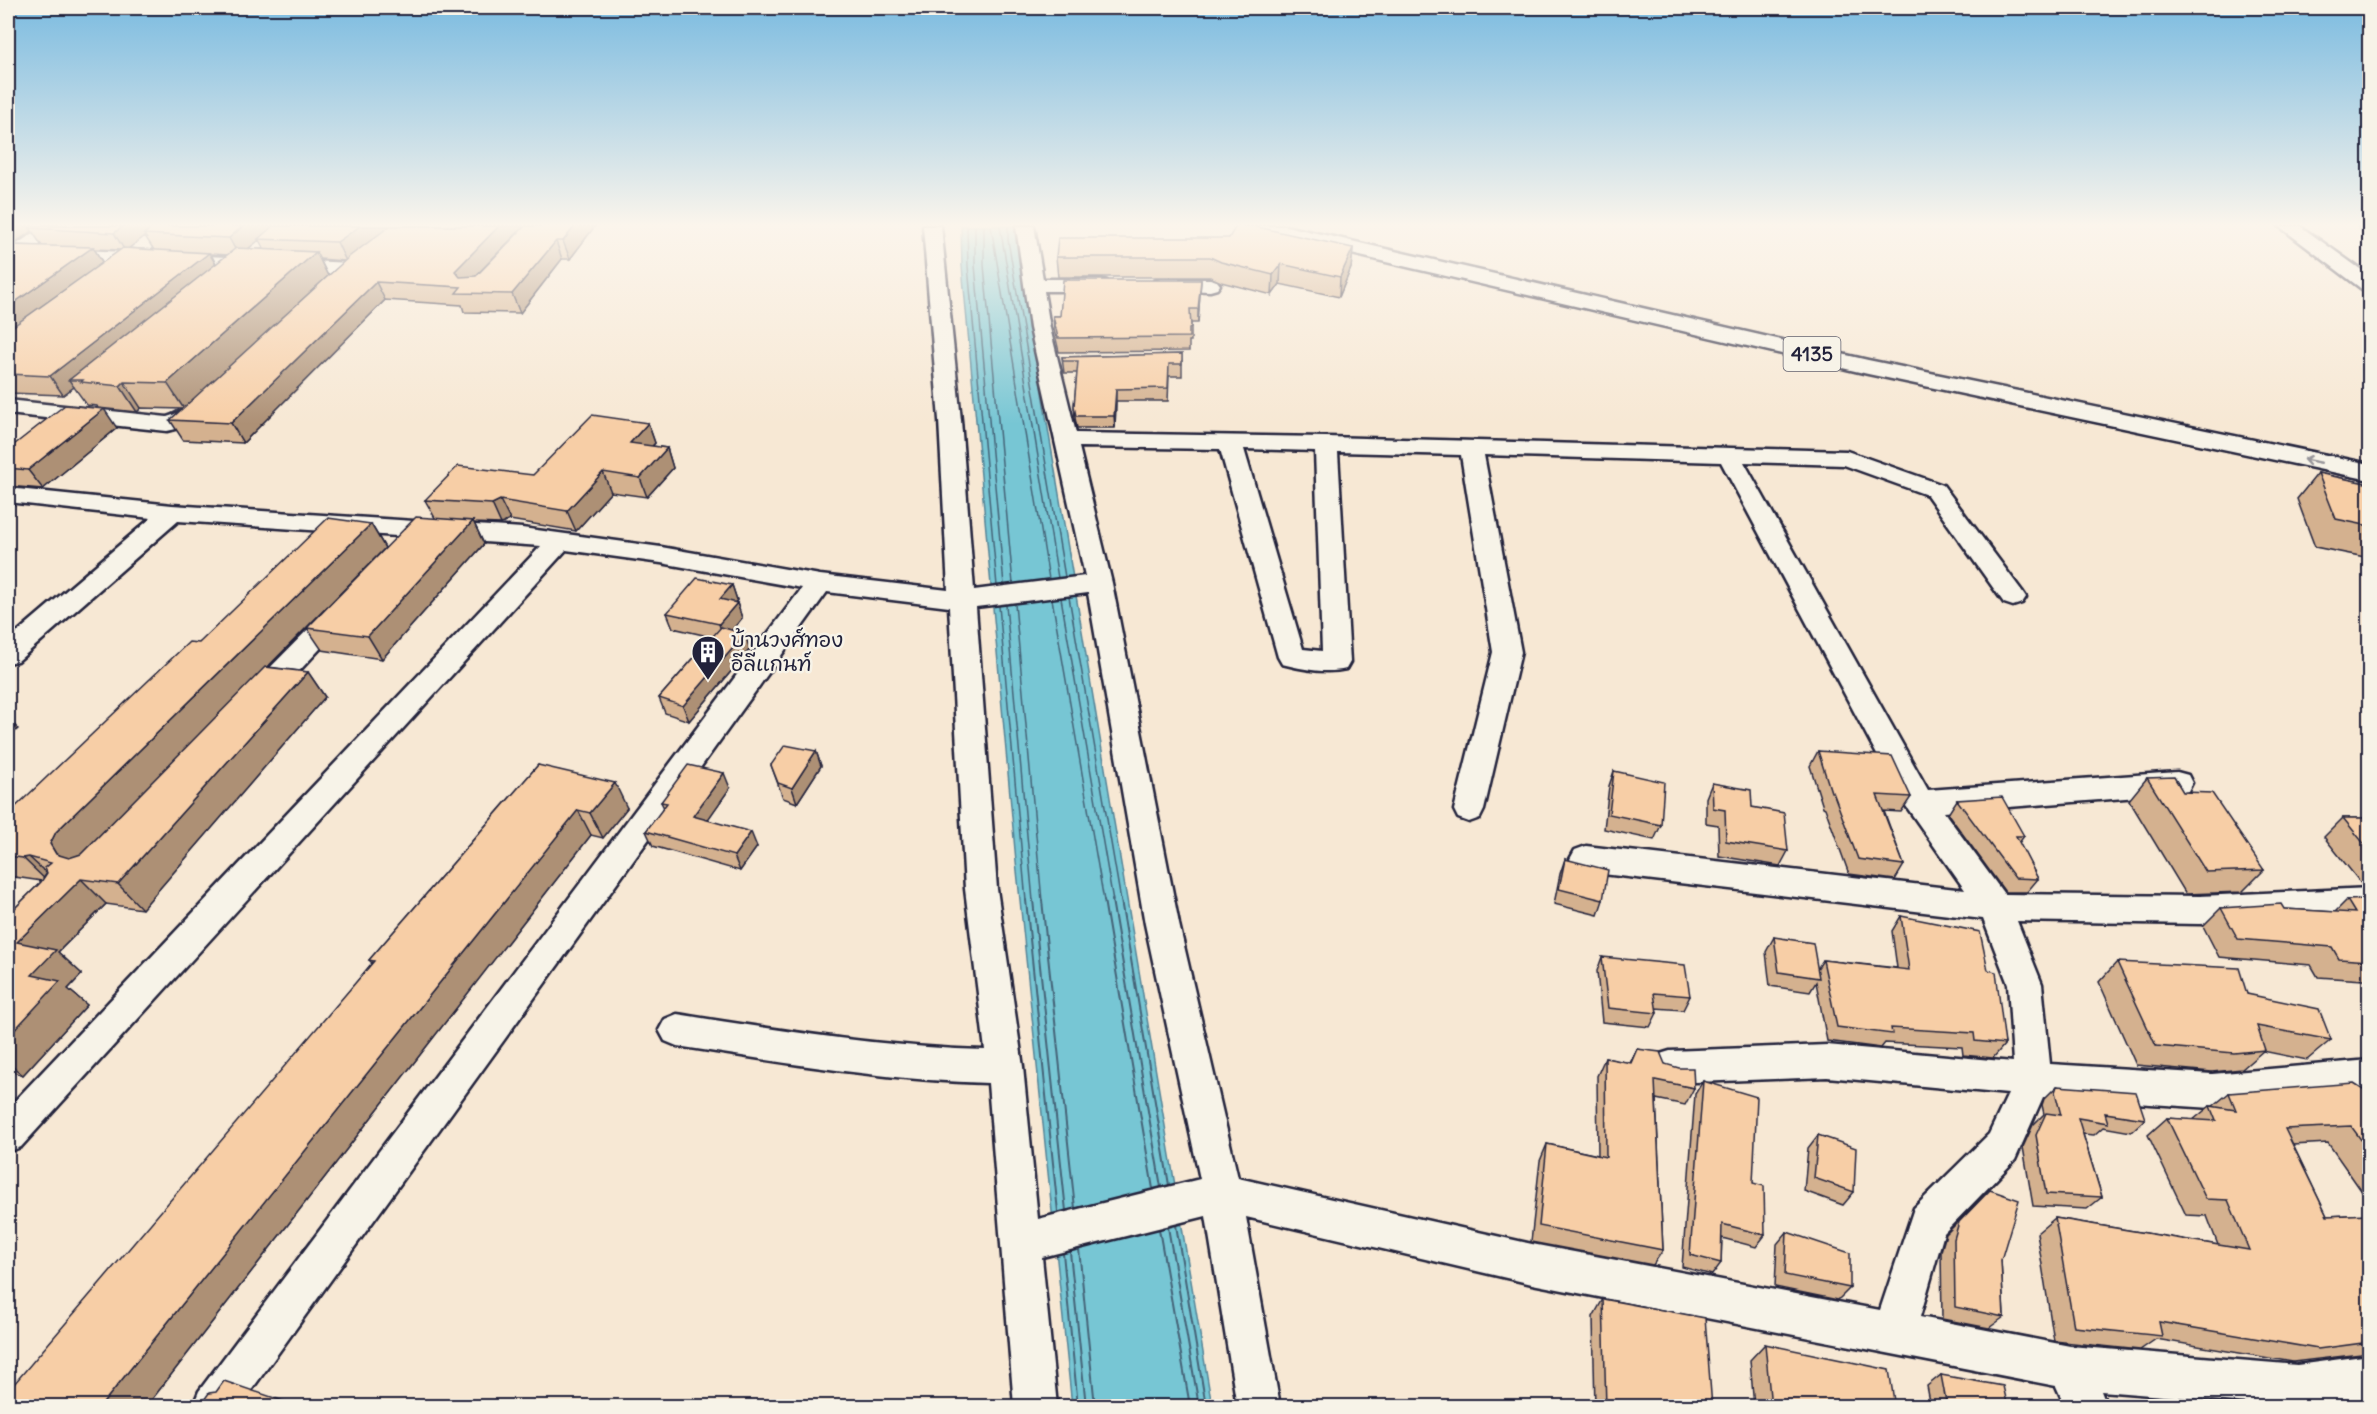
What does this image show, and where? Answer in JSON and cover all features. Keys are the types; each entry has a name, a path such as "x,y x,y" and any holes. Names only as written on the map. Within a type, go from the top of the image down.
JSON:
{"main road":[{"name":"4135","path":"1542,292 1880,370 2370,472"},
{"name":"4135","path":"1608,292 1872,352 2311,444 2370,454"}],"street":[{"path":"938,292 950,420 981,889 1005,1067 1035,1407"},
{"path":"1035,292 1060,361 1066,440 1099,583 1162,924 1222,1193 1258,1407"},
{"path":"8,406 167,424 182,422 193,416 219,391"},
{"path":"62,412 87,392"},
{"path":"1066,440 1326,444 1847,458 1935,490 2013,597"},
{"path":"1230,442 1292,657 1336,662 1326,444"},
{"path":"1469,810 1507,652 1471,448"},
{"path":"1728,454 1910,788 1995,907 2025,984 2033,1080 2002,1147 1928,1222 1894,1333"},
{"path":"8,495 172,513 421,529 560,541 661,555 820,583 962,600 1099,583"},
{"path":"8,654 172,513"},
{"path":"396,555 421,529"},
{"path":"8,1134 560,541"},
{"path":"214,1407 820,583"},
{"path":"238,717 362,589"},
{"path":"1920,802 2177,783"},
{"path":"1586,859 1995,907 2200,910 2370,901"},
{"path":"677,1030 846,1056 927,1065 1005,1067"},
{"path":"1670,1067 1827,1061 2033,1080 2212,1091 2370,1077"},
{"path":"1020,1243 1222,1193 1532,1264 2070,1367 2297,1386 2370,1376"},
{"path":"2070,1367 2086,1407"}],"water":[{"path":"964,292 1025,292 1212,1406 1072,1406 1016,861"}],"building":[{"path":"8,292 29,292 8,307"},
{"path":"61,292 159,292 50,376 8,374 8,330"},
{"path":"180,292 271,292 167,383 124,382 120,386 69,380"},
{"path":"311,292 366,292 231,423 170,420"},
{"path":"457,292 514,292 512,294"},
{"path":"1062,292 1200,292 1198,309 1190,309 1189,337 1058,338 1053,316 1060,316"},
{"path":"1182,354 1182,364 1169,364 1168,388 1116,389 1114,416 1076,416 1074,406 1078,361 1063,361 1062,357"},
{"path":"65,405 104,409 28,470 8,468 8,443 15,444"},
{"path":"592,415 648,423 630,443 667,448 640,478 603,472 567,511 500,500 492,504 425,500 458,466 533,475"},
{"path":"2318,473 2370,484 2370,526 2336,519"},
{"path":"416,517 473,521 368,636 307,628"},
{"path":"328,518 371,524 56,832 50,844 56,854 69,858 81,854 265,667 308,672 118,884 81,879 17,942 56,950 32,975 60,981 8,1037 8,915 41,882 47,873 45,868 51,863 29,857 8,856 8,814 189,642 199,643"},
{"path":"697,578 732,585 720,599 737,603 719,624 667,613"},
{"path":"721,627 745,634 683,706 659,698"},
{"path":"785,745 816,751 792,788 778,783 771,765"},
{"path":"1818,751 1892,756 1911,797 1877,795 1904,865 1858,859 1833,792 1831,792"},
{"path":"538,765 615,783 590,813 578,810 100,1407 8,1407 8,1391 374,961 369,960"},
{"path":"688,765 724,773 693,816 751,832 734,856 646,831 667,803 661,802"},
{"path":"1614,771 1664,782 1661,825 1609,814"},
{"path":"2174,777 2183,792 2212,793 2264,870 2206,872 2147,778"},
{"path":"1712,783 1751,790 1752,807 1784,813 1788,851 1726,841 1725,810 1713,808"},
{"path":"2002,797 2024,836 2016,836 2038,879 2015,878 1957,800"},
{"path":"2343,818 2370,818 2370,851"},
{"path":"1565,859 1608,870 1603,900 1559,889"},
{"path":"2370,899 2370,961 2339,959 2332,947 2238,939 2221,908 2281,904 2284,909 2355,913 2347,900"},
{"path":"1901,916 1980,932 1988,970 1996,972 2005,1044 1975,1041 1974,1033 1891,1028 1892,1034 1837,1027 1823,960 1909,970"},
{"path":"1774,937 1813,943 1819,978 1779,972"},
{"path":"1602,957 1685,965 1690,996 1654,993 1657,1013 1608,1008"},
{"path":"2117,962 2239,968 2247,994 2319,1009 2331,1040 2257,1026 2265,1050 2234,1053 2156,1046"},
{"path":"1637,1049 1660,1052 1665,1064 1679,1068 1693,1068 1694,1088 1655,1080 1663,1250 1539,1226 1547,1144 1606,1157 1605,1058 1631,1063"},
{"path":"1703,1081 1757,1097 1753,1183 1764,1186 1765,1235 1722,1224 1721,1263 1690,1255"},
{"path":"2354,1083 2368,1092 2370,1100 2370,1152 2351,1126 2285,1129 2327,1216 2370,1214 2370,1342 2318,1349 2159,1322 2162,1336 2074,1327 2055,1218 2249,1250 2228,1200 2206,1199 2167,1118 2216,1121 2210,1106 2236,1110 2229,1093"},
{"path":"2057,1086 2136,1092 2145,1119 2105,1113 2108,1123 2078,1118 2102,1197 2046,1194 2036,1135 2046,1113 2061,1115 2055,1092"},
{"path":"1818,1135 1856,1148 1854,1192 1814,1178"},
{"path":"1990,1190 2019,1200 2001,1260 2004,1317 1955,1307 1954,1239 1959,1222"},
{"path":"1787,1232 1850,1253 1850,1288 1785,1275"},
{"path":"1603,1299 1705,1318 1712,1407 1606,1407"},
{"path":"1765,1344 1889,1370 1895,1407 1771,1407"},
{"path":"1941,1375 2003,1386 2008,1407 1947,1407"},
{"path":"224,1381 301,1407 199,1407 209,1393 216,1392"}],"place":[{"name":"บ้านวงศ์ทอง อีลีแกนท์","path":"708,681"}]}
